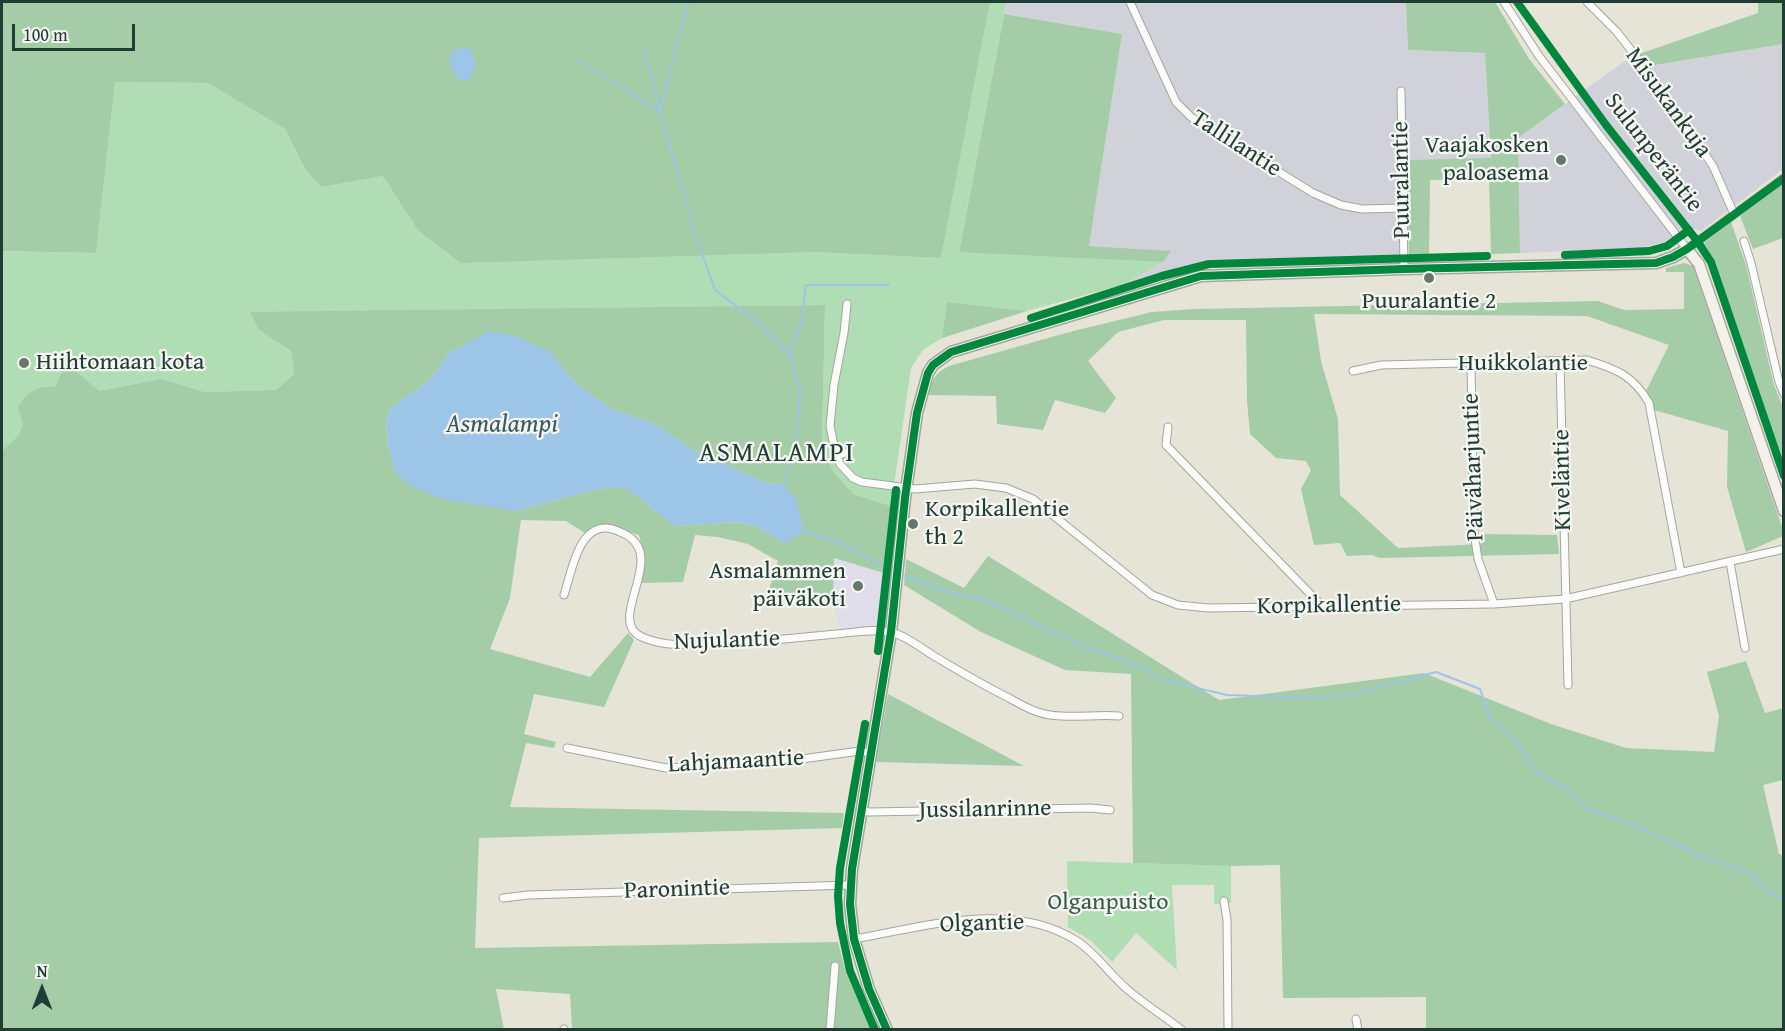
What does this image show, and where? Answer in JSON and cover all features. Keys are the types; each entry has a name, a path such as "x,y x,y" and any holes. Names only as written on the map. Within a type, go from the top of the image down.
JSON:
{"street":[{"name":"Tallilantie","path":"1130,2 1176,102 1191,117 1313,193 1341,205 1362,209 1403,208"},
{"name":"Sulunperäntie","path":"1504,2 1539,56 1699,264 1784,511"},
{"name":"Misukankuja","path":"1587,2 1617,32 1664,94 1713,166 1734,214"},
{"name":"Puuralantie","path":"1401,91 1404,269"},
{"path":"887,1029 869,989 854,939 850,885 891,632 917,413 924,385 933,365 951,352 1201,276 1656,263 1687,249 1784,178"},
{"path":"1744,241 1779,382 1784,394"},
{"path":"847,304 830,417 837,456 849,452"},
{"name":"Huikkolantie","path":"1353,371 1381,365 1587,360 1619,370 1640,387 1649,403 1681,573"},
{"name":"Kiveläntie","path":"1560,361 1568,685"},
{"name":"Päiväharjuntie","path":"1471,363 1474,534 1478,559 1494,604"},
{"path":"1168,427 1166,445 1321,605"},
{"name":"Korpikallentie","path":"837,456 840,464 853,478 862,482 915,489 975,484 1005,488 1033,499 1152,595 1178,605 1208,608 1494,604 1565,599 1784,549"},
{"name":"Nujulantie","path":"564,595 582,541 591,533 607,528 624,534 639,545 642,555 641,567 629,616 630,625 635,634 644,638 668,644 701,644 872,631 891,632"},
{"path":"1730,562 1745,648"},
{"path":"891,632 973,680 1036,712 1059,716 1094,714 1119,716"},
{"name":"Lahjamaantie","path":"567,748 666,768 765,764 860,752 871,753"},
{"name":"Jussilanrinne","path":"861,810 869,812 1091,808 1110,810"},
{"name":"Paronintie","path":"503,898 528,895 850,885"},
{"path":"1224,901 1227,920 1228,1029"},
{"name":"Olgantie","path":"854,939 959,921 1005,918 1035,922 1078,941 1125,988 1182,1029"},
{"path":"830,1029 835,966"},
{"path":"1356,1019 1358,1029"}],"shaded area":[{"path":"1006,2 1406,2 1408,50 1485,53 1491,159 1399,160 1399,257 1210,259 1125,284 1163,262 1170,251 1089,246 1122,34 1004,14"},
{"path":"1783,44 1783,169 1701,231 1688,227 1664,242 1640,248 1520,253 1518,138 1632,56 1642,69"},
{"name":"Asmalammen päiväkoti","path":"834,558 884,573 878,627 839,630 833,599"}],"green space":[{"path":"2,2 990,2 941,258 811,252 461,263 418,230 383,176 321,187 306,171 285,129 208,83 115,82 96,253 2,251"},
{"path":"990,2 1006,2 959,251 1163,262 1125,284 1027,311 947,302 942,338 923,350 911,368 891,506 853,494 831,468 822,441 825,305 533,309 550,352 259,330 291,351 294,374 276,390 205,392 161,379 99,391 55,387 2,483 2,251 96,253 115,82 208,83 285,129 306,171 321,187 383,176 389,185 811,252 941,258"},
{"path":"1406,2 1495,2 1529,59 1565,104 1518,138 1520,253 1491,254 1489,179 1430,180 1429,255 1409,255 1406,160 1491,158 1485,53 1408,50"},
{"path":"1758,2 1783,2 1783,44 1649,66 1639,54 1758,13"},
{"path":"1004,14 1122,34 1089,246 1171,251 1163,262 959,252"},
{"path":"1783,181 1783,238 1753,249 1740,216"},
{"path":"1731,222 1746,265 1774,385 1783,407 1783,462 1714,259 1704,243"},
{"path":"1684,263 1693,266 1783,530 1783,536 1746,552 1727,487 1728,431 1654,410 1646,391 1669,345 1587,316 1314,314 1321,361 1338,419 1340,495 1398,548 1481,544 1481,534 1557,535 1559,554 1380,558 1371,555 1347,556 1340,543 1314,545 1301,489 1311,470 1306,461 1276,458 1250,434 1247,401 1246,320 1164,320 1118,332 1088,361 1116,398 1105,413 1055,400 1043,430 997,424 996,396 928,395 934,378 949,366 1073,331 1152,312 1195,309 1598,301 1624,310 1684,309 1684,272 1666,272 1666,268"},
{"path":"947,302 1027,311 942,338"},
{"path":"825,305 822,441 831,468 853,494 891,506 884,573 834,558 833,599 767,596 778,561 748,544 718,537 695,535 683,582 641,583 645,558 639,535 607,525 585,533 566,521 521,520 510,598 490,649 590,677 628,633 634,640 604,707 534,694 524,734 556,742 554,748 526,743 510,807 844,813 842,828 479,838 475,948 838,942 846,973 871,1029 572,1029 570,994 496,989 504,1029 2,1030 2,451 16,438 21,429 22,420 18,406 21,401 38,388 55,387 66,363 99,391 161,379 205,392 276,390 294,374 291,351 259,330 250,312","holes":["490,331 550,352 575,383 613,410 655,424 694,450 764,482 784,485 786,543 755,526 736,522 675,526 627,488 605,488 585,492 516,511 395,472 388,445 386,421 391,408 431,379 449,353"]},
{"path":"988,556 1219,700 1424,673 1551,724 1626,748 1714,752 1719,716 1707,672 1746,661 1765,713 1783,708 1783,780 1763,785 1779,854 1783,856 1783,1029 1426,1029 1426,997 1283,998 1280,865 1133,863 1131,674 1065,670 981,632 904,585 906,559 964,588"},
{"path":"888,694 1024,766 876,762"},
{"name":"Olganpuisto","path":"1067,861 1231,866 1231,903 1214,904 1214,885 1172,885 1177,970 1136,933 1112,962 1090,940 1068,927"}],"water":[{"path":"460,48 470,49 476,64 469,80 459,81 450,65 450,53"},
{"name":"Asmalampi","path":"490,331 516,336 550,352 575,383 613,410 655,424 694,450 764,482 784,485 796,499 804,531 786,543 755,526 736,522 675,526 627,488 605,488 585,492 516,511 442,499 409,485 395,472 388,445 386,421 391,408 431,379 449,353"}],"waterway":[{"path":"660,111 688,2"},
{"path":"645,50 659,108"},
{"path":"579,61 660,111 695,233 715,290 752,318 790,355 800,393 796,447 784,485"},
{"path":"790,355 801,321 806,285 889,285"},
{"path":"804,531 839,542 881,565"},
{"path":"905,576 942,591 983,599 1068,639 1143,668 1163,680 1227,695 1318,698 1352,694 1436,672 1480,689 1490,718 1515,739 1538,773 1564,787 1588,809 1634,825 1707,859 1736,867 1755,877 1769,892 1784,900"}],"cycle path":[{"path":"1517,2 1606,125 1698,242 1711,262 1784,476"},
{"path":"887,1030 869,989 854,939 850,904 852,869 891,632 905,498 917,413 928,373 933,365 951,352 1201,276 1656,263 1687,249 1784,178"},
{"path":"1565,255 1649,251 1667,246 1689,230"},
{"path":"1031,318 1162,276 1209,264 1487,256"},
{"path":"878,651 896,490"},
{"path":"865,724 840,868 838,896 840,923 850,971 875,1030"}],"place":[{"name":"Vaajakosken paloasema","path":"1561,160"},
{"name":"Puuralantie 2","path":"1429,278"},
{"name":"Hiihtomaan kota","path":"24,363"},
{"name":"Korpikallentie th 2","path":"913,524"},
{"name":"Asmalammen päiväkoti","path":"858,586"}],"district":[{"name":"ASMALAMPI","path":"777,454"}]}
